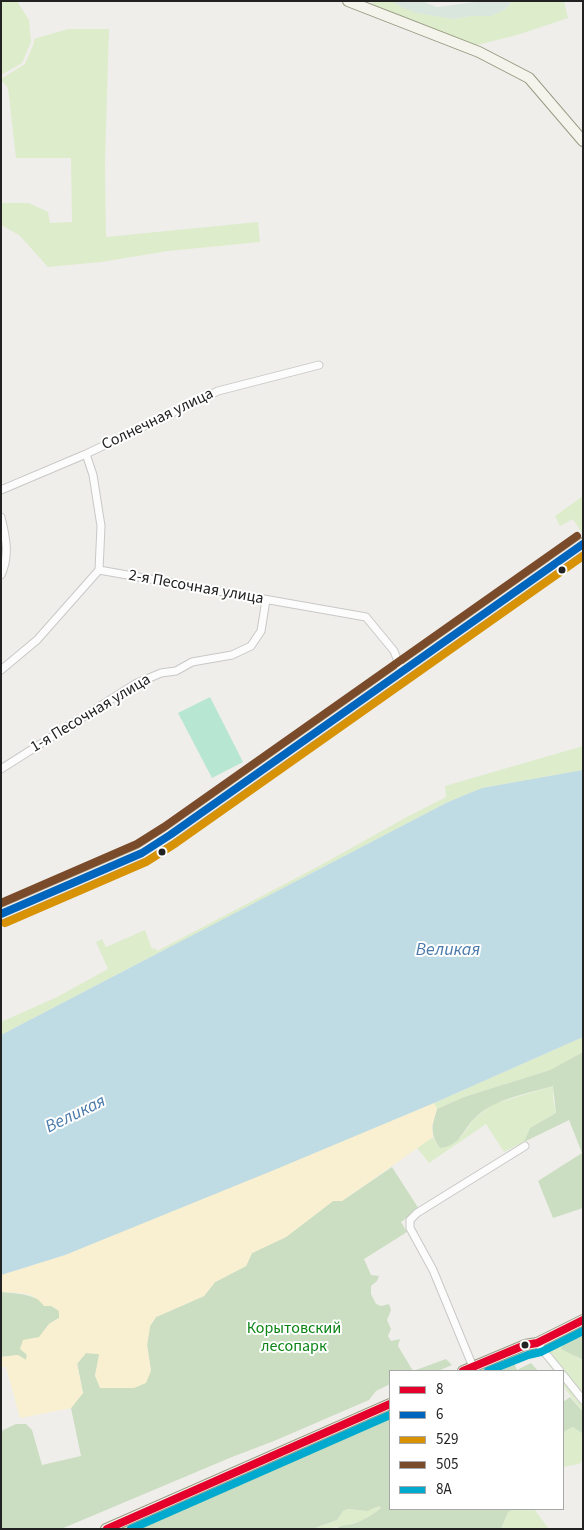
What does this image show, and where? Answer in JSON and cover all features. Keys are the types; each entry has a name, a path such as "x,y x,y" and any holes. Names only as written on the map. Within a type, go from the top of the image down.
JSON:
{"main road":[{"path":"1,914 142,853 583,544"}],"street":[{"path":"348,1 479,52 528,78 583,141"},
{"name":"Солнечная улица","path":"1,490 86,454 218,391 319,365"},
{"path":"1,670 37,640 99,570 101,526 92,474 86,454"},
{"path":"1,518 6,537 6,564 1,575"},
{"name":"2-я Песочная улица","path":"99,570 366,617 394,651 402,672"},
{"name":"1-я Песочная улица","path":"1,769 135,684 161,673 176,671 192,662 232,655 251,646 261,631 266,600"},
{"path":"525,1146 417,1214 410,1220 410,1228 433,1270 468,1369 526,1345 537,1344 583,1320"},
{"path":"537,1344 559,1370"},
{"path":"564,1376 583,1400"},
{"path":"106,1529 389,1404"}],"green space":[{"path":"1,1 17,1 29,20 31,42 22,63 1,75"},
{"path":"373,1 393,1 395,4 454,19 506,9 512,1 564,1 568,18 517,35 473,46 372,4"},
{"path":"68,29 109,29 105,163 106,237 258,222 260,242 168,251 101,262 48,267 19,235 1,225 1,203 29,203 48,212 50,223 72,222 71,158 16,158 8,88 1,80 25,64 34,39"},
{"path":"583,496 583,535 573,519 560,526 555,516"},
{"path":"210,697 243,762 212,778 178,713"},
{"path":"583,746 583,770 482,788 448,802 1,1035 1,1022 57,997 108,969 96,942 102,939 106,947 145,930 152,949 155,948 157,951 446,797 445,786"},
{"path":"583,1037 583,1052 550,1070 464,1097 437,1109 434,1103"},
{"path":"583,1052 583,1208 553,1218 538,1181 582,1153 569,1120 524,1142 530,1128 556,1113 553,1086 501,1101 491,1106 474,1119 456,1141 447,1147 440,1148 432,1129 437,1109 464,1097 550,1070"},
{"path":"554,1086 553,1099 556,1113 530,1128 524,1142 504,1152 486,1124 429,1163 417,1148 433,1137 440,1148 461,1137 474,1119 493,1104"},
{"name":"Корытовский лесопарк","path":"392,1167 419,1209 401,1222 407,1232 364,1259 371,1275 379,1276 377,1281 371,1286 371,1294 376,1304 381,1306 389,1304 391,1310 387,1320 391,1329 388,1336 391,1341 400,1339 398,1346 412,1370 389,1370 389,1384 376,1391 369,1400 61,1529 1,1529 1,1431 16,1424 26,1424 32,1430 42,1465 81,1456 71,1408 83,1393 77,1363 86,1353 100,1354 95,1376 151,1371 147,1345 150,1326 156,1317 204,1296 215,1282 246,1266 252,1253 286,1237 333,1201 342,1201"},
{"path":"1,1292 31,1297 59,1311 59,1318 49,1324 27,1355 26,1360 18,1355 1,1357"},
{"path":"583,1325 583,1334 564,1342 577,1358 583,1360 583,1412 564,1387 564,1370 552,1370 536,1350 549,1341"},
{"path":"583,1334 583,1360 561,1349 564,1342"},
{"path":"511,1357 517,1370 481,1370"},
{"path":"446,1359 452,1365 440,1370 416,1370"},
{"path":"531,1363 537,1370 517,1370"},
{"path":"570,1397 583,1412 583,1434 573,1427 564,1432 564,1401"},
{"path":"389,1410 389,1510 512,1510 508,1512 501,1529 335,1529 365,1519 381,1508 379,1506 367,1511 348,1509 343,1511 337,1520 312,1529 117,1529"},
{"path":"573,1427 583,1434 583,1460 579,1464 564,1467 564,1432"},
{"path":"379,1506 381,1508 374,1514 357,1522 339,1527 312,1529 337,1520 343,1511 348,1509 366,1511"},
{"path":"512,1510 535,1510 549,1529 501,1529 508,1512"}],"shaded area":[{"path":"393,1 421,1 437,7 476,2 512,1 506,9 491,16 471,16 454,19 416,13 395,4"}],"sand":[{"path":"434,1103 437,1109 432,1126 433,1137 342,1201 333,1201 286,1237 252,1253 246,1266 215,1282 204,1296 156,1317 150,1326 147,1345 151,1371 146,1383 134,1388 100,1388 95,1376 99,1354 86,1353 77,1364 83,1393 71,1408 20,1418 6,1367 1,1367 1,1357 18,1355 26,1360 27,1355 20,1349 23,1340 39,1337 49,1324 59,1318 59,1311 52,1306 44,1306 30,1295 1,1292 1,1275 65,1255"}],"water":[{"name":"Великая","path":"583,770 583,1037 434,1103 274,1170 65,1255 1,1275 1,1035 448,802 482,788"}],"transit line":[{"name":"505","path":"1,903 137,844 164,827 577,536"},
{"name":"6","path":"1,914 142,853 583,544"},
{"name":"529","path":"5,923 146,862 176,843 583,556"},
{"name":"8","path":"465,1370 525,1345 537,1343 583,1320"},
{"name":"8А","path":"490,1370 528,1355 541,1352 583,1331"},
{"name":"8","path":"107,1529 389,1404"},
{"name":"8А","path":"131,1529 389,1415"}]}
